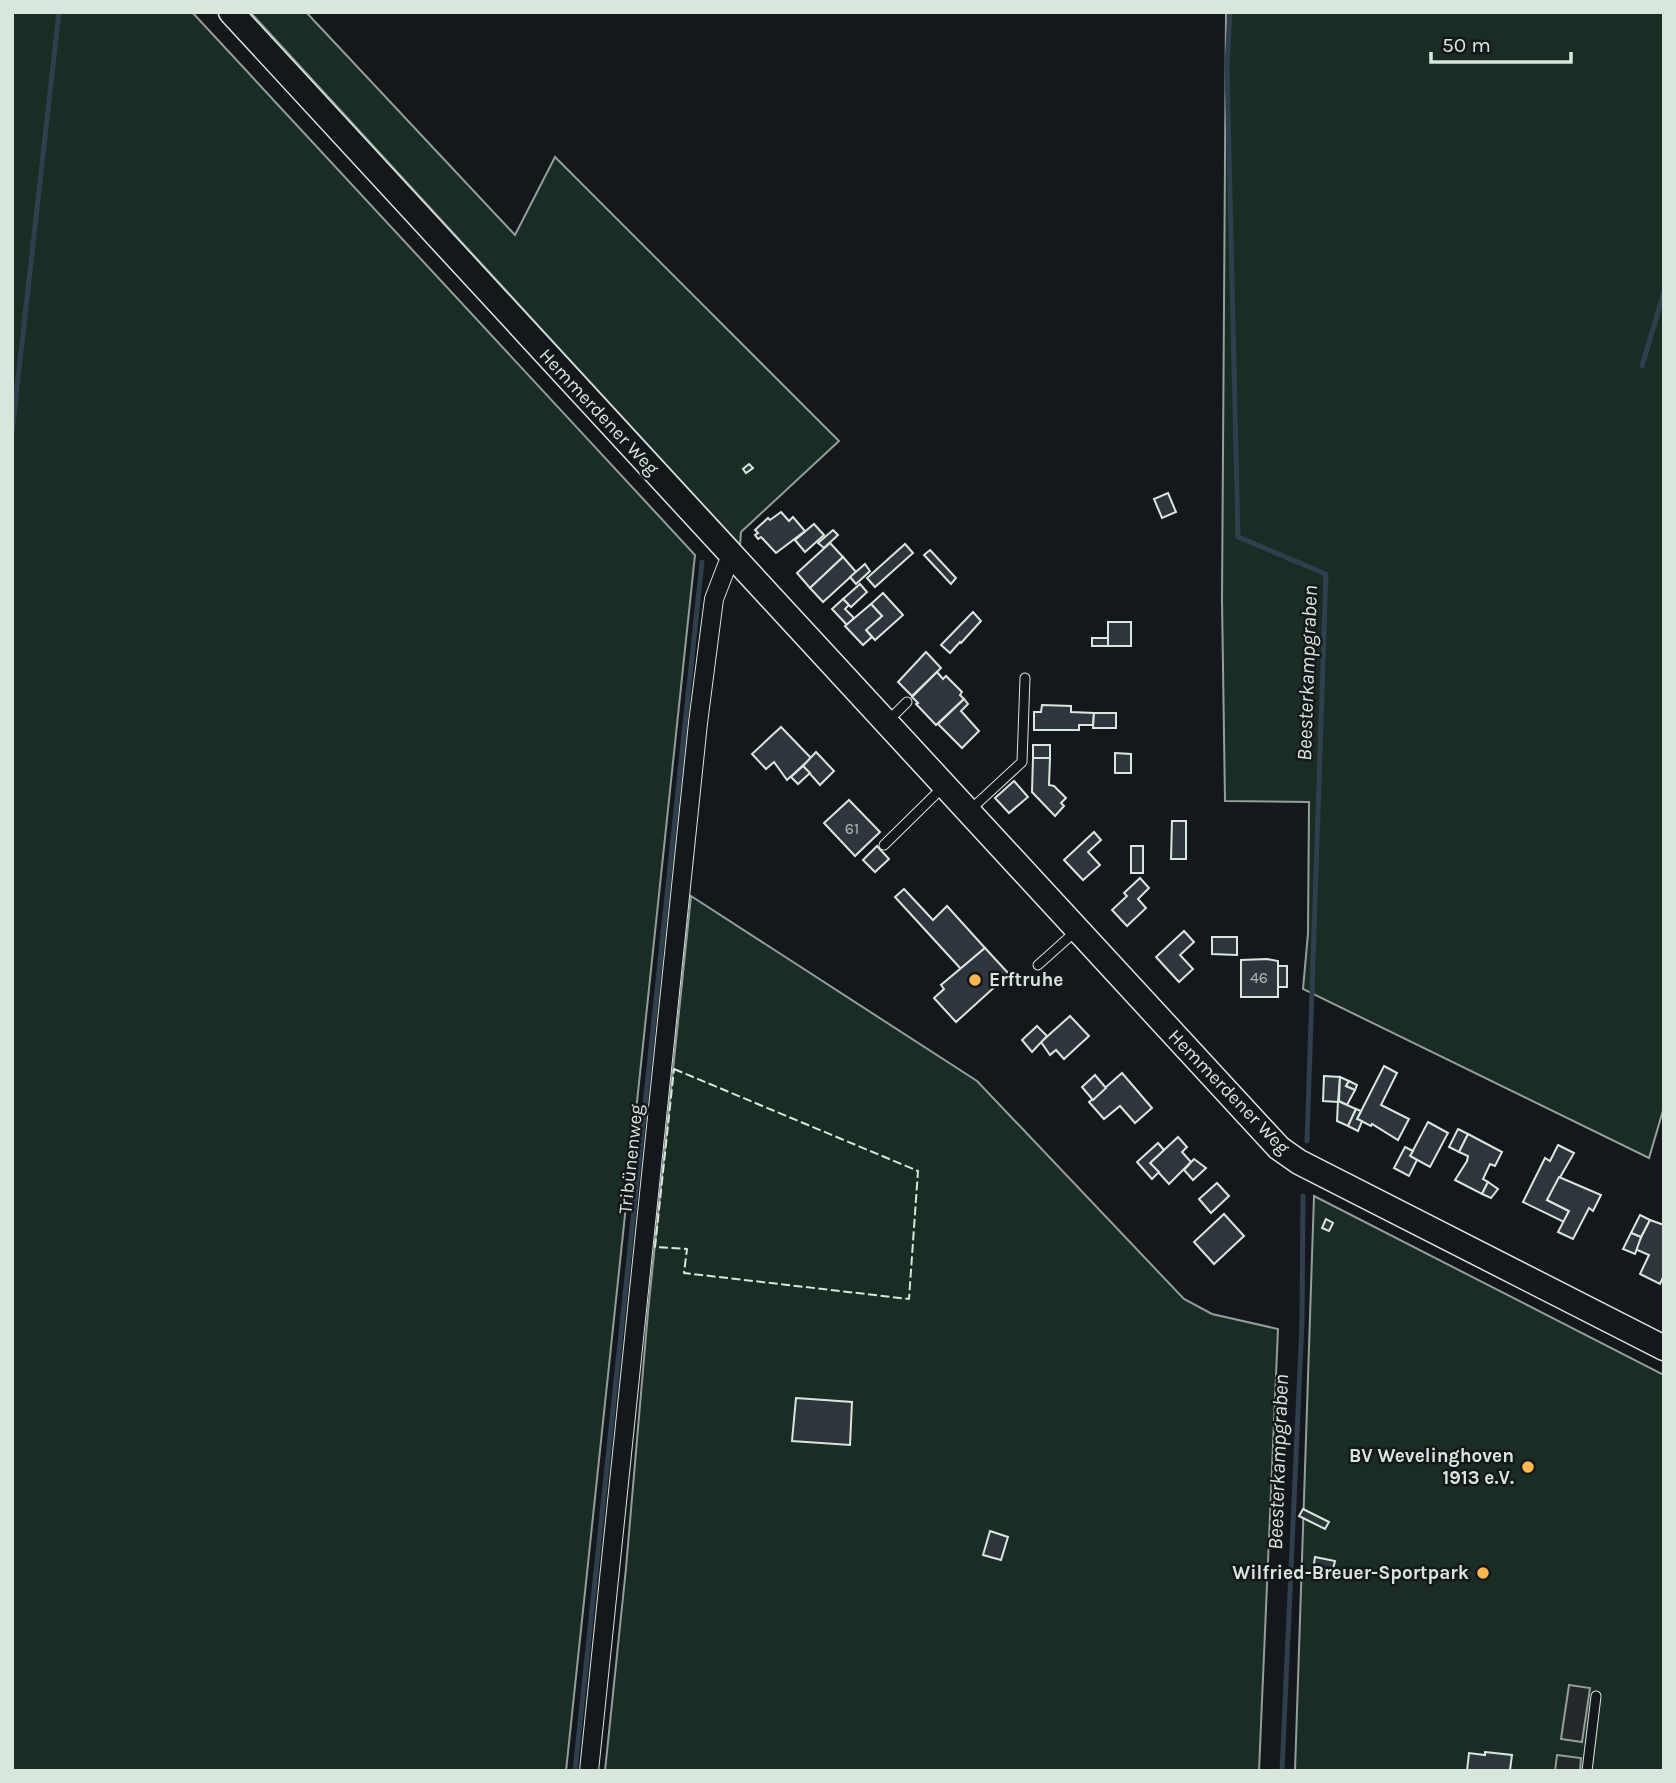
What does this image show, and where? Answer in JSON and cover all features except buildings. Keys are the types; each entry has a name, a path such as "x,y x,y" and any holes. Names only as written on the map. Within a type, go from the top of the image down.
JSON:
{"main road":[{"name":"Hemmerdener Weg","path":"231,12 1226,1093 1288,1156 1664,1348"}],"street":[{"name":"Tribünenweg","path":"589,1771 698,723 714,598 731,555"}],"lane":[{"path":"968,811 1022,762 1025,678"},
{"path":"886,722 907,702"},
{"path":"884,845 945,786"},
{"path":"1038,965 1077,930"},
{"path":"1587,1771 1596,1696"}],"green space":[{"path":"12,12 192,12 695,555 566,1771 12,1771"},
{"path":"250,12 306,12 515,235 555,157 839,441 741,532 740,545"},
{"path":"1226,12 1664,12 1664,1107 1649,1158 1303,989 1308,933 1309,802 1225,801 1222,600"},
{"path":"691,896 977,1081 1184,1299 1212,1314 1278,1329 1259,1771 605,1771 648,1312"},
{"name":"Wilfried-Breuer-Sportpark","path":"1314,1196 1664,1375 1664,1771 1295,1771"}],"shaded area":[{"path":"1569,1685 1590,1688 1582,1742 1561,1739"},
{"path":"1557,1755 1581,1758 1580,1771 1555,1771"}],"waterway":[{"path":"12,432 59,12"},
{"name":"Beesterkampgraben","path":"1230,12 1227,66 1238,537 1326,574 1307,1141"},
{"path":"1642,366 1664,292"},
{"path":"575,1771 702,562"},
{"name":"Beesterkampgraben","path":"1282,1771 1302,1322 1303,1196"}],"fence":[{"path":"674,1069 918,1171 909,1299 684,1273 687,1249 655,1247 674,1069"}],"place":[{"name":"Erftruhe","path":"975,980"},
{"name":"BV Wevelinghoven 1913 e.V.","path":"1528,1467"},
{"name":"Wilfried-Breuer-Sportpark","path":"1483,1573"}]}
